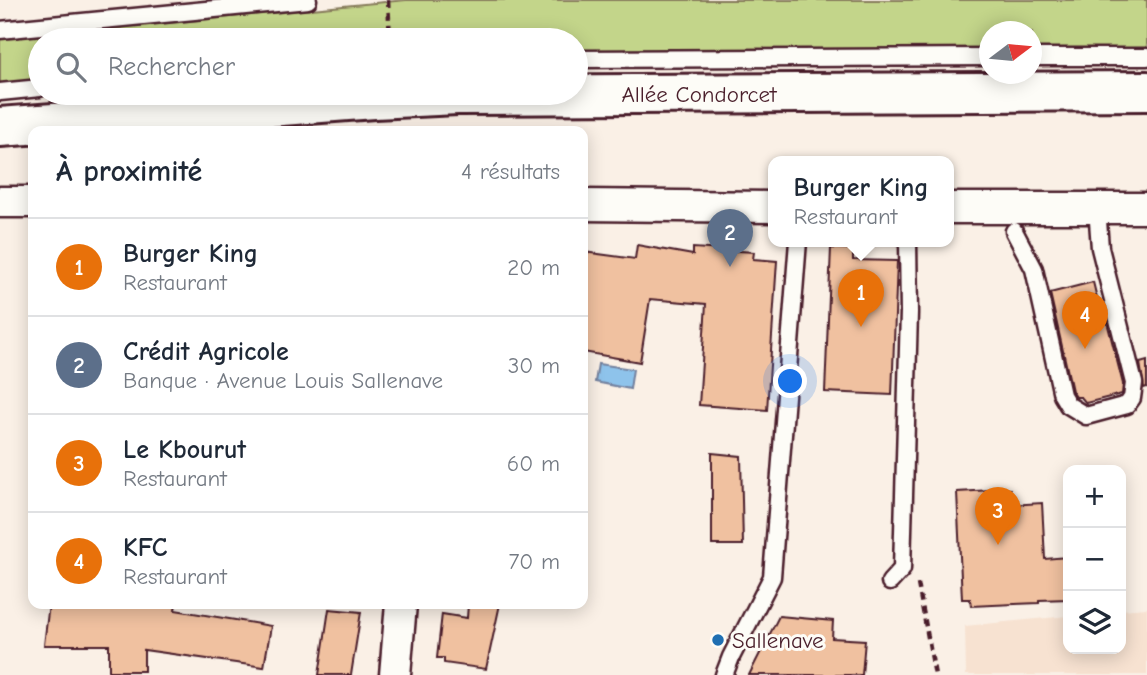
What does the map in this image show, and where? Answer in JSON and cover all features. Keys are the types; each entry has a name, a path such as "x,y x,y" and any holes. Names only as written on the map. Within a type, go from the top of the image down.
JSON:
{"main road":[{"name":"Allée Condorcet","path":"588,94 1147,91"},
{"name":"Allée Condorcet","path":"0,127 294,105"}],"street":[{"path":"0,202 28,202"},
{"path":"588,205 768,207"},
{"path":"954,208 1147,208"},
{"path":"395,675 401,609"}],"lane":[{"path":"0,30 308,0"},
{"path":"588,59 979,57"},
{"path":"1042,57 1147,57"},
{"path":"0,92 28,89"},
{"path":"1014,231 1034,269 1062,395 1068,405 1086,416 1127,405 1132,398 1134,383 1100,248 1097,207"},
{"path":"724,675 772,577 798,247"},
{"path":"890,582 902,569 908,247"}],"path":[{"path":"388,0 389,28"}],"shaded area":[{"path":"1147,608 1147,675 966,675 965,626 1063,616 1063,654 1126,654 1126,610"}],"green space":[{"path":"406,0 1147,0 1147,48 1042,49 1042,21 979,21 979,49 588,51 588,28 115,28"},
{"path":"28,36 28,82 0,85 0,39"}],"water":[{"path":"598,364 633,369 630,389 595,382"}],"building":[{"path":"637,245 693,255 693,248 754,252 753,259 777,261 767,410 699,405 706,304 650,299 640,362 588,353 588,253 635,259"},
{"path":"831,248 853,249 853,260 897,261 892,395 825,392"},
{"path":"1093,282 1102,319 1106,318 1123,384 1122,394 1086,403 1072,391 1050,293"},
{"path":"1147,361 1147,387 1144,388 1140,363"},
{"path":"712,453 741,456 743,545 712,545"},
{"path":"1010,489 1010,505 1042,503 1045,559 1063,557 1063,599 971,606 970,599 962,599 957,492"},
{"path":"48,609 175,609 271,626 264,667 144,650 144,671 109,671 109,645 44,645"},
{"path":"329,609 361,612 351,675 319,675"},
{"path":"468,609 499,609 486,669 444,663 444,658 437,658 442,614 467,618"},
{"path":"779,616 833,621 832,638 865,640 862,675 749,675"}],"place":[{"name":"Crédit Agricole","path":"730,267"},
{"name":"Burger King","path":"861,327"},
{"name":"KFC","path":"1085,349"},
{"name":"Le Kbourut","path":"998,545"},
{"name":"Sallenave","path":"718,640"}]}
